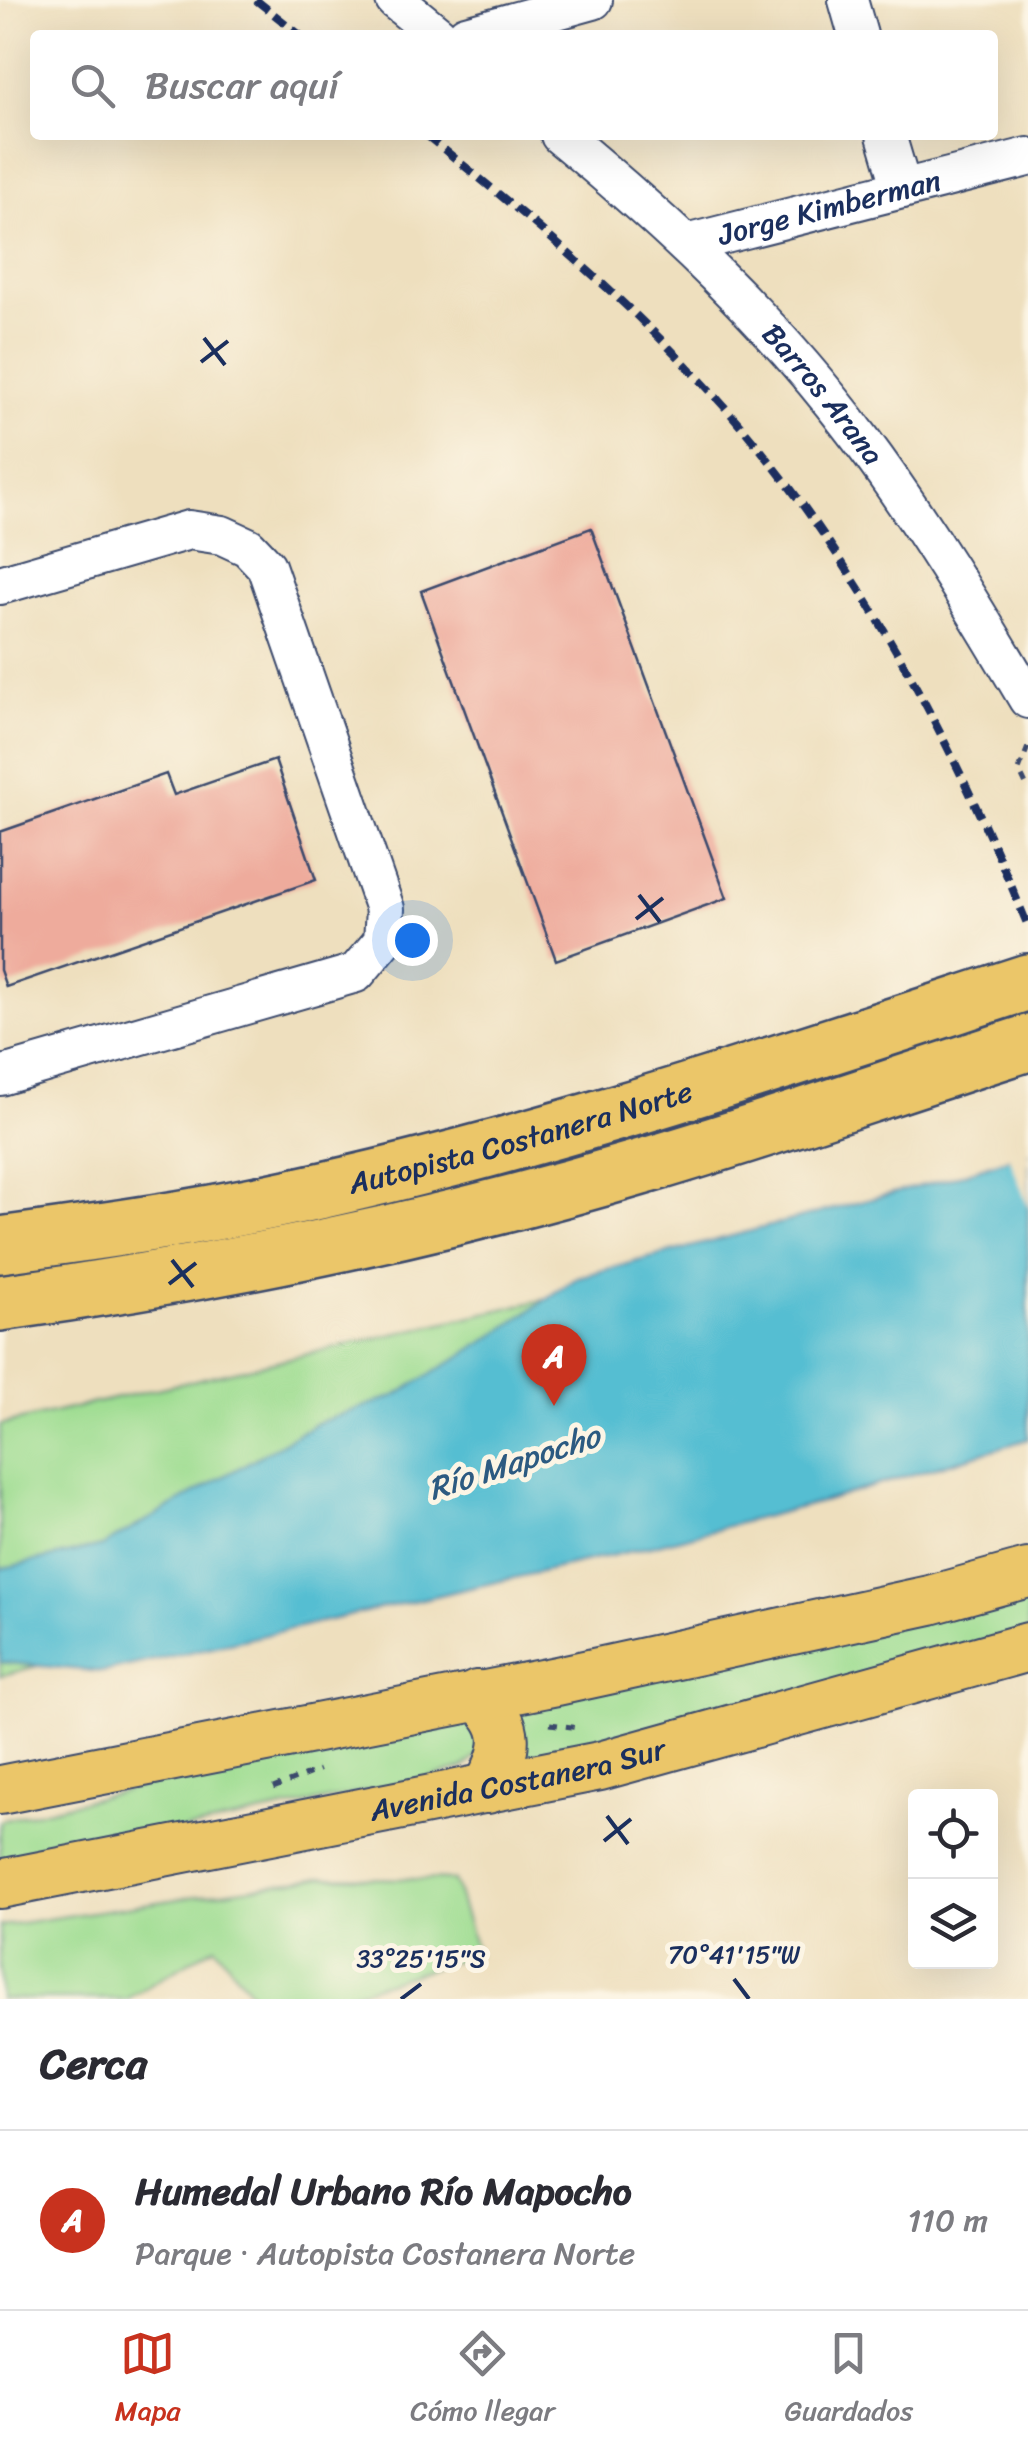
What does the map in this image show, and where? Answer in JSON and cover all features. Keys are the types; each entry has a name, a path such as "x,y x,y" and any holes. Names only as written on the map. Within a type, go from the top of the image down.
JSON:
{"highway":[{"name":"Autopista Costanera Norte","path":"0,1245 269,1202 385,1176 652,1104 1028,982"},
{"name":"Autopista Costanera Norte","path":"0,1303 157,1280 369,1239 635,1169 1028,1043"}],"main road":[{"path":"0,1790 556,1681 930,1600 1028,1574"},
{"name":"Avenida Costanera Sur","path":"0,1884 487,1789 674,1748 1028,1647"},
{"path":"477,1695 498,1716 505,1739 499,1767 487,1789"}],"street":[{"path":"395,0 432,30"},
{"path":"484,30 593,0"},
{"path":"848,0 857,30"},
{"name":"Barros Arana","path":"566,140 686,244 801,365 858,434 915,514 1028,699"},
{"path":"887,140 902,189"},
{"name":"Jorge Kimberman","path":"686,244 1028,157"},
{"path":"0,585 190,530 222,535 248,547 266,566 385,909 383,941 356,973 0,1076"}],"path":[{"path":"1028,747 1018,770 1028,789"}],"green space":[{"path":"741,1254 170,1631 0,1676 0,1425"},
{"path":"1028,1591 1028,1636 522,1771 506,1707"},
{"path":"453,1711 479,1729 483,1750 463,1768 0,1869 0,1821"},
{"path":"323,1877 454,1880 477,1954 332,1999 256,1999 215,1946 127,1999 0,1999 0,1926"}],"water":[{"name":"Río Mapocho","path":"1028,1152 1028,1439 825,1501 623,1553 102,1672 0,1662 0,1569 102,1546 317,1423 395,1396 492,1337 578,1277 950,1178"}],"pier":[{"path":"1028,1147 1028,1206 1008,1153"}],"building":[{"path":"591,528 727,898 556,960 421,591"},
{"path":"275,760 316,880 6,987 0,970 0,832 166,774 174,795"}],"railway":[{"path":"256,0 294,30"},
{"path":"432,140 611,291 713,394 763,453 810,516 893,646 965,784 1028,926"}],"place":[{"name":"Humedal Urbano Río Mapocho","path":"554,1406"}]}
